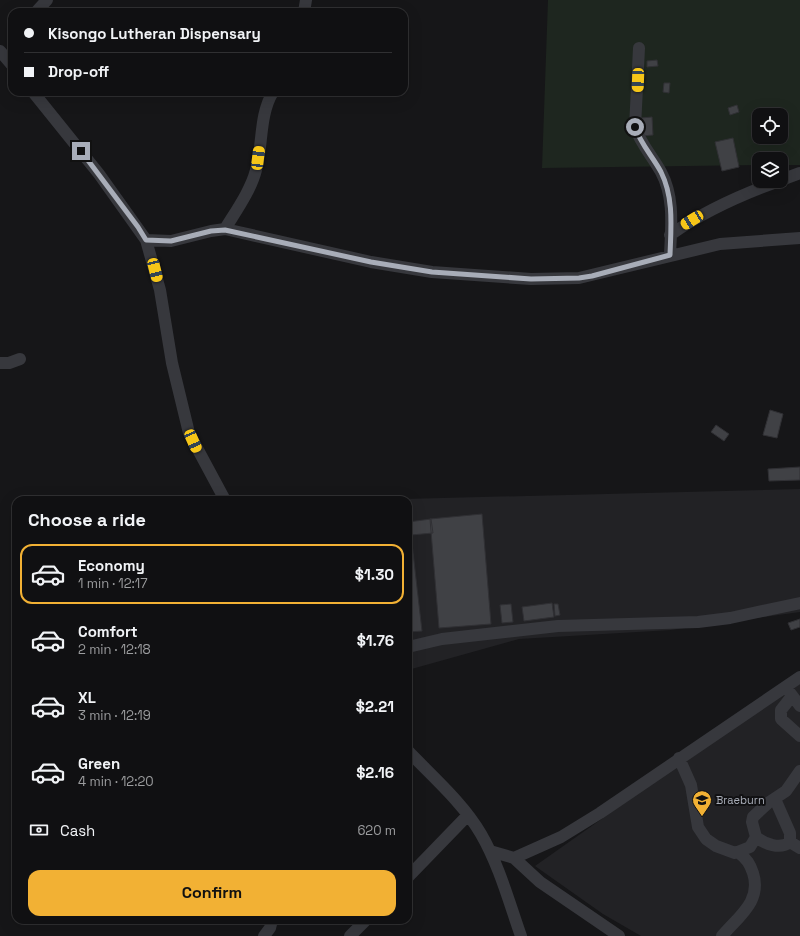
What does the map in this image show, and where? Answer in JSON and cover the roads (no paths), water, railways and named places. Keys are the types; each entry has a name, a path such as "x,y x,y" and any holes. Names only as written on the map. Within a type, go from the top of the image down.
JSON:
{"street":[{"path":"40,8 47,0"},
{"path":"640,48 635,127 638,135 665,180 669,196 670,255"},
{"path":"0,51 8,60"},
{"path":"36,96 99,174 146,240 160,290 172,363 189,433 223,496"},
{"path":"225,230 257,169 261,136 267,107 271,96"},
{"path":"788,178 800,173"},
{"path":"670,235 702,214 739,196 761,188"},
{"path":"146,240 171,241 211,231 225,230 371,262 432,272 531,279 579,278 720,244 800,238"},
{"path":"0,363 9,363 20,359"},
{"path":"412,646 435,640 558,626 698,622 730,618 800,604"},
{"path":"800,677 793,696 781,710 781,719 800,736"},
{"path":"514,858 561,837 600,813 679,758 793,696"},
{"path":"412,755 468,816 480,832 490,851 521,936"},
{"path":"679,758 691,785 698,827 706,839 727,852 739,853 750,865"},
{"path":"722,936 754,896 756,887 750,865 753,842 753,817 758,811 786,791 800,771"},
{"path":"739,853 753,842 795,845 775,799"},
{"path":"412,874 468,816"},
{"path":"490,851 514,858 540,882 619,936"},
{"path":"264,936 271,924"},
{"path":"350,936 362,924"}],"place":[{"name":"Braeburn","path":"702,817"}]}
